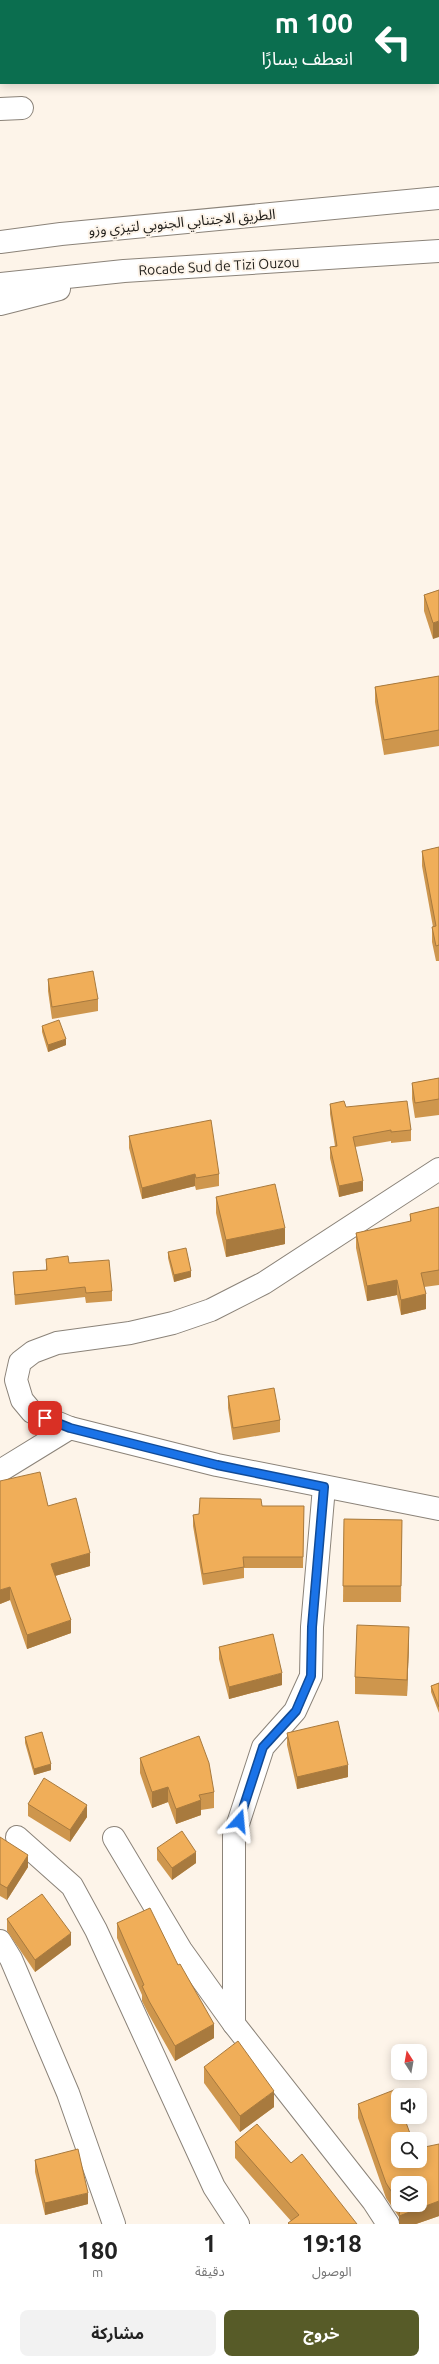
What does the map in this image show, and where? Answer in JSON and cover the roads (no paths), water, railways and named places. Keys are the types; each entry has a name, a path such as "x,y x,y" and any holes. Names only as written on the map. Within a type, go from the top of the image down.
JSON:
{"main road":[{"path":"0,109 22,108"},
{"name":"الطريق الاجتنابي الجنوبي لتيزي وزو","path":"0,242 69,233 439,198"},
{"name":"Rocade Sud de Tizi Ouzou","path":"0,284 124,271 439,251"},
{"path":"0,304 124,271"},
{"path":"439,1169 264,1283 211,1310 173,1323 130,1333 57,1343 33,1352 20,1362 16,1380 22,1400 32,1412 70,1428 217,1465 439,1509"},
{"path":"0,1471 70,1428"},
{"path":"234,2024 234,1836 263,1747 296,1711 311,1676 312,1627 324,1487"},
{"path":"17,1837 72,1886 96,1930 214,2187 238,2224"},
{"path":"114,1838 181,1950 234,2024 373,2201 388,2224"},
{"path":"0,1941 11,1959 68,2094 114,2224"}]}
